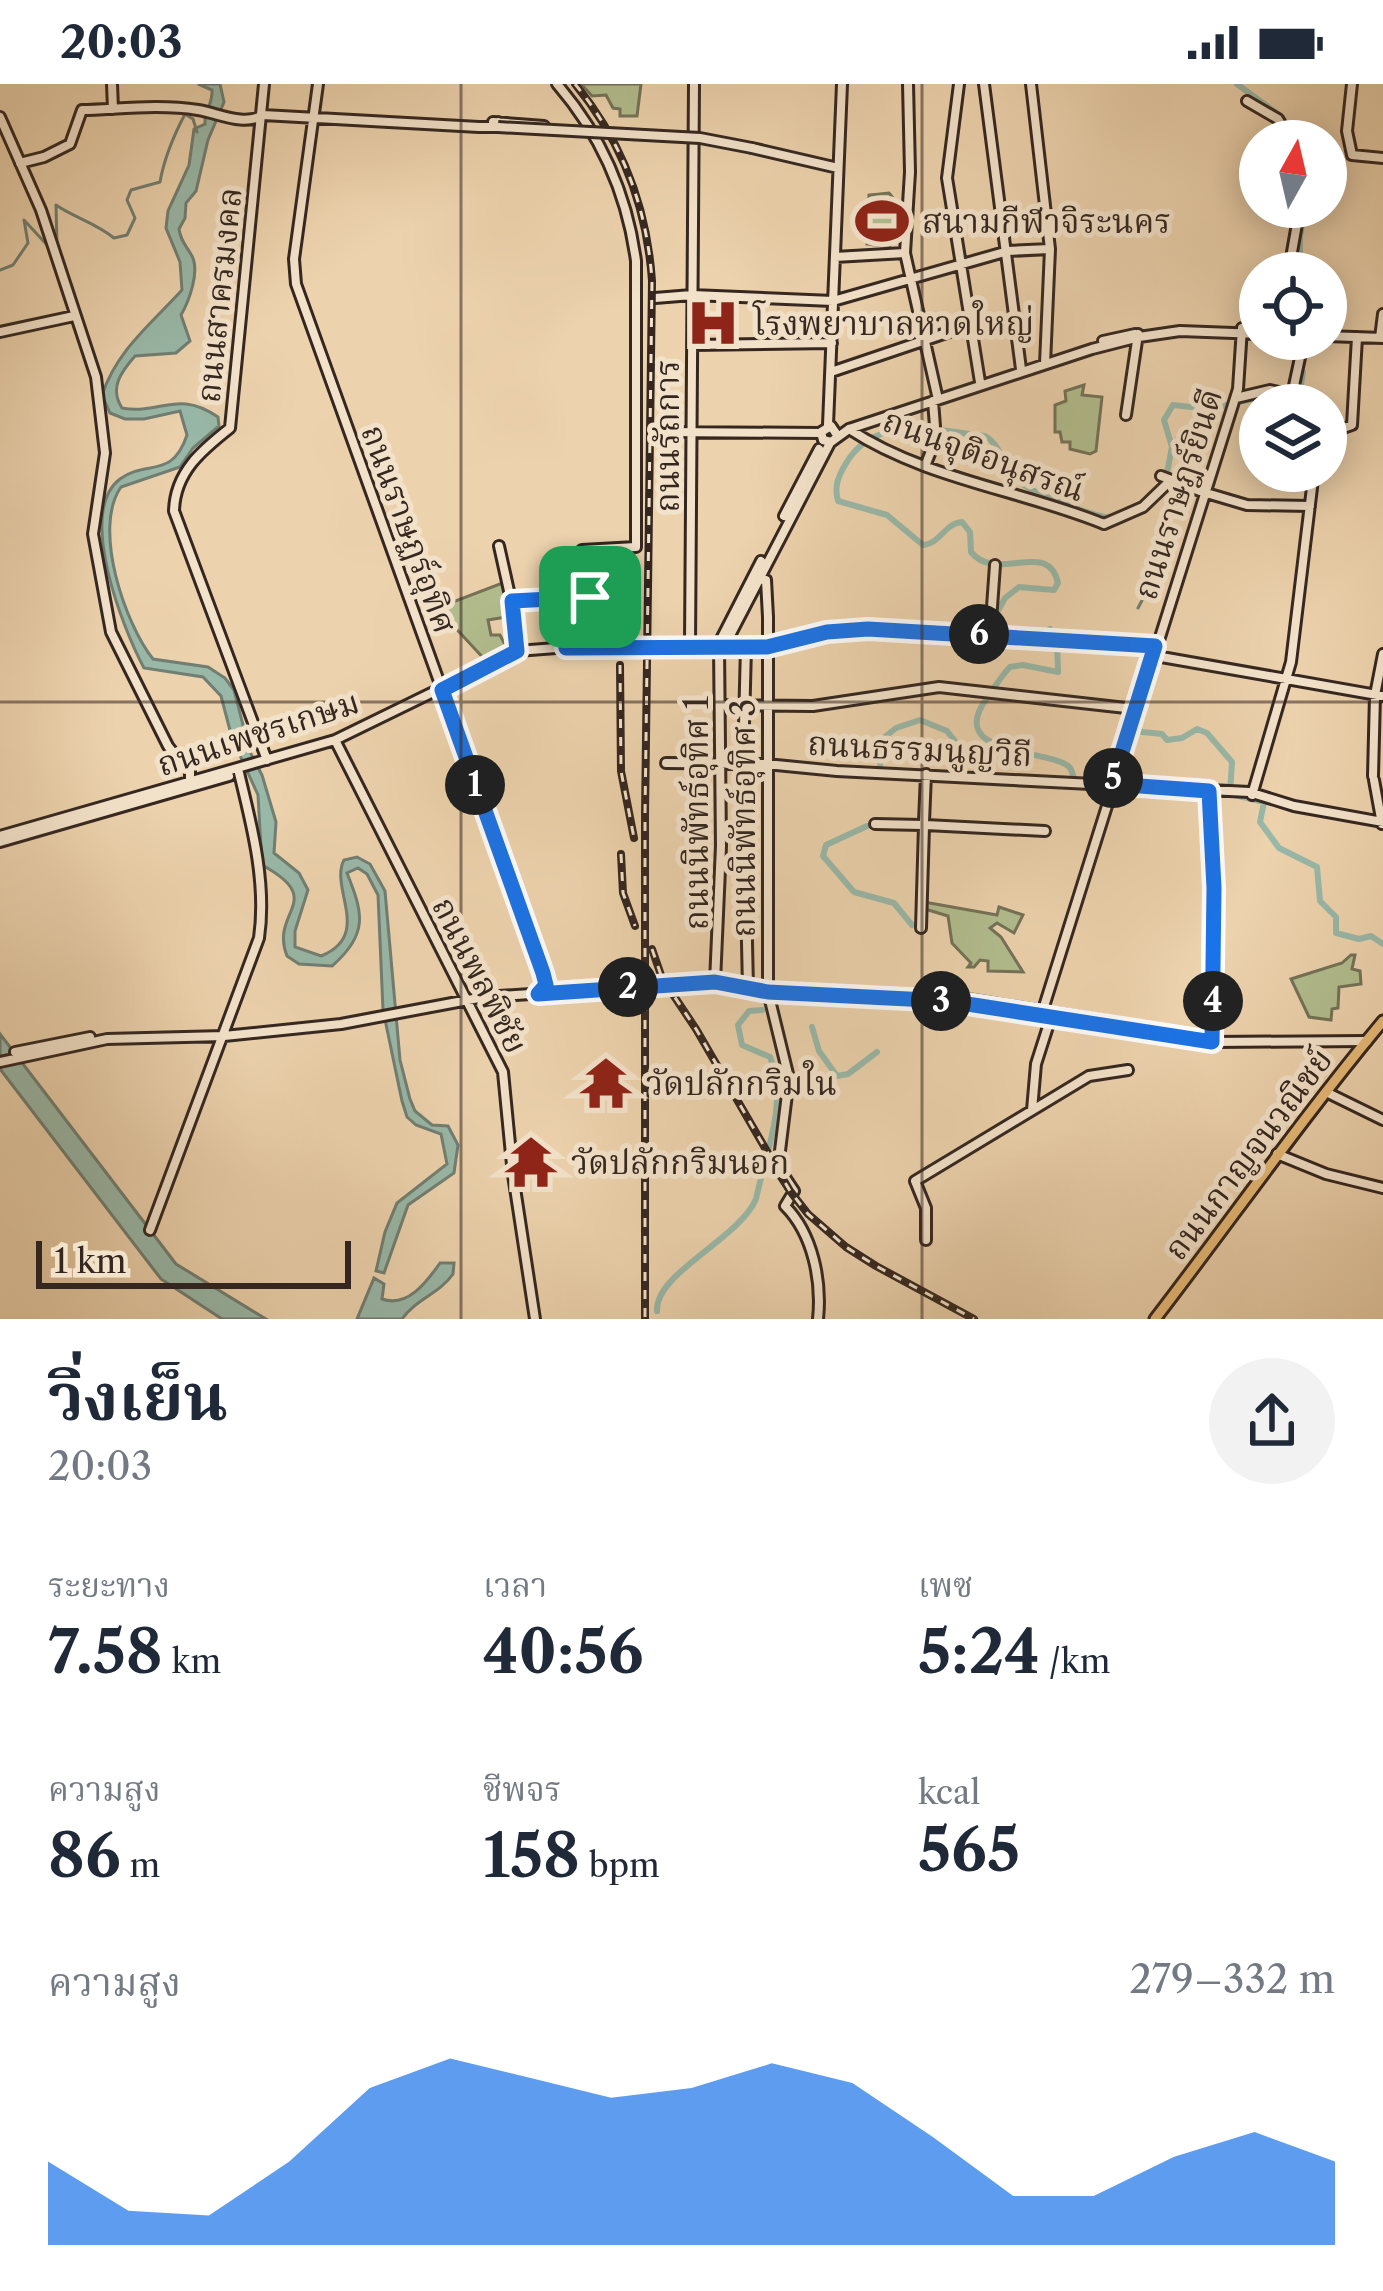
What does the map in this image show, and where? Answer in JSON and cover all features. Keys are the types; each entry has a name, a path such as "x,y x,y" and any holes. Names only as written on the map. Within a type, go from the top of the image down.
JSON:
{"main road":[{"name":"ถนนกาญจนวณิชย์","path":"1157,1316 1383,1024"},
{"name":"ถนนกาญจนวณิชย์","path":"1278,1154 1365,1042"}],"street":[{"path":"112,84 113,110"},
{"name":"ถนนสาครมงคล","path":"263,763 174,511 176,490 187,469 230,428 264,84"},
{"name":"ถนนราษฏร์อุทิศ","path":"320,84 297,273 420,626"},
{"path":"557,84 592,129 613,172 650,297 636,547 582,550 597,646 567,649"},
{"name":"ถนนรัถการ","path":"690,647 694,84"},
{"path":"721,647 829,433 842,84"},
{"path":"908,84 905,253 937,427 925,466"},
{"path":"959,84 947,178 980,382"},
{"path":"984,84 1021,369"},
{"path":"1352,84 1347,130 1352,155 1383,158"},
{"path":"1033,85 1050,249 1045,362"},
{"path":"1247,100 1279,120"},
{"path":"20,163 70,144 82,110 200,109 256,117 592,129"},
{"path":"0,117 51,245 99,393 105,453 93,534 109,623 147,710 179,760 190,766 190,782"},
{"path":"498,125 700,138 838,168"},
{"path":"650,297 833,302 1007,251 1050,249"},
{"path":"834,257 905,253"},
{"path":"1381,335 1383,314"},
{"path":"0,332 74,316"},
{"path":"831,372 970,325"},
{"path":"969,387 1138,335 1239,331"},
{"name":"ถนนราษฎร์ยินดี","path":"1204,492 1232,398 1239,331"},
{"path":"1347,334 1381,335"},
{"path":"1126,415 1138,335"},
{"path":"1347,336 1381,335"},
{"path":"1347,427 1352,425 1357,337"},
{"path":"692,345 832,344"},
{"path":"1232,398 1270,390 1292,395 1300,360"},
{"path":"721,647 829,433 1045,362"},
{"name":"ถนนราษฎร์ยินดี","path":"1033,1112 1043,1014 1174,577 1222,440 1227,411"},
{"path":"664,432 829,433 890,413"},
{"name":"ถนนจุติอนุสรณ์","path":"850,429 925,466 1105,519 1143,507 1166,478 1204,492"},
{"path":"1204,492 1247,505 1310,506"},
{"path":"1252,794 1288,678 1312,492"},
{"path":"499,546 517,651"},
{"path":"990,634 995,567"},
{"name":"ถนนนิพัทธ์อุทิศ 3","path":"758,580 766,580 768,991 789,1075 787,1124 778,1167 794,1191 789,1197 808,1241 819,1295 818,1319"},
{"name":"ถนนราษฏร์อุทิศ","path":"410,596 420,626"},
{"path":"512,601 590,597"},
{"path":"420,626 548,989"},
{"path":"663,645 767,647 843,630 1057,638 1154,651 1379,694"},
{"name":"ถนนเพชรเกษม","path":"443,691 517,651 721,647"},
{"name":"ถนนนิพัทธ์อุทิศ 1","path":"714,981 719,938 721,647"},
{"path":"746,647 743,764 748,987"},
{"name":"ถนนเพชรเกษม","path":"0,839 336,742 535,649"},
{"path":"1383,654 1376,778 1383,824"},
{"path":"721,705 831,704 939,688 1133,709"},
{"name":"ถนนพลพิชัย","path":"336,742 503,1072 535,1319"},
{"name":"ถนนธรรมนูญวิถี","path":"666,763 766,764 926,777 1209,790 1252,794 1383,824"},
{"path":"151,1230 261,925 252,825 240,772"},
{"name":"ถนนเพชรเกษม","path":"160,793 240,772"},
{"path":"921,928 926,777"},
{"path":"1209,790 1214,888 1212,1039"},
{"path":"875,824 1045,831"},
{"path":"15,1052 96,1038 225,1035 320,1025 548,989 714,981 768,991 928,998 1212,1039 1365,1042"},
{"path":"0,1060 96,1038"},
{"path":"22,1061 96,1038"},
{"path":"926,1240 926,1208 915,1181 1089,1076 1127,1070"},
{"path":"1328,1093 1383,1120"},
{"path":"1278,1154 1326,1174 1383,1188"}],"green space":[{"path":"581,84 641,84 637,116 620,116 620,109 613,108 606,95 592,96"},
{"path":"889,193 898,204 897,235 889,247 867,244 869,195"},
{"path":"1084,385 1082,395 1102,397 1096,451 1090,454 1070,449 1070,442 1062,442 1060,432 1055,432 1055,405 1066,401 1065,391"},
{"path":"505,582 510,601 503,604 506,617 488,620 491,635 500,635 509,652 487,662 437,608"},
{"path":"924,902 997,915 999,907 1023,915 1014,933 997,923 990,928 1023,972 988,971 988,961 980,960 968,967 971,963 952,943 948,916 925,909"},
{"path":"1355,955 1352,969 1360,971 1361,984 1339,987 1338,1008 1332,1009 1331,1020 1309,1017 1291,979 1342,963"}],"shaded area":[{"path":"198,84 220,84 224,102 179,229 195,270 181,315 190,341 176,353 135,356 121,374 117,394 122,408 191,405 218,417 219,426 193,448 180,467 121,487 113,505 111,550 123,600 153,659 208,667 234,690 276,822 274,853 299,873 308,890 295,947 321,956 344,936 344,860 357,857 370,864 385,891 400,1060 410,1099 415,1111 432,1125 448,1126 458,1145 454,1173 408,1205 384,1273 376,1271 397,1203 447,1164 441,1134 416,1125 407,1117 402,1101 383,1010 378,895 367,874 358,868 347,873 359,912 352,944 332,966 299,964 287,956 283,941 294,898 281,877 262,865 258,795 232,738 221,696 203,677 144,668 116,601 103,544 102,517 108,495 120,479 174,458 187,435 180,411 125,419 110,413 102,395 126,351 182,290 180,262 166,228 168,211 189,165 194,129 205,124 211,99 212,90"},
{"path":"0,1034 176,1264 266,1319 222,1319 161,1279 0,1069"},
{"path":"440,1263 454,1263 453,1274 402,1319 357,1319 374,1278 384,1284 382,1299 400,1300 422,1286"}],"waterway":[{"path":"1237,84 1284,120"},
{"path":"57,246 56,205 114,238 127,235 135,218 127,200 131,190 160,182 185,114 193,119 197,132"},
{"path":"0,270 13,265 28,243 24,220 48,246"},
{"path":"1300,252 1302,228"},
{"path":"1166,478 1172,447 1164,420 1173,405 1209,409 1265,396 1293,400 1303,372"},
{"path":"999,609 1019,587 1054,590 1058,583 1052,570 1033,562 982,561 971,552 970,532 962,522 923,545 887,515 838,501 839,478 857,449 889,431 908,429 985,436 1019,482 1109,518"},
{"path":"1138,608 1164,574 1165,524"},
{"path":"1050,629 1057,642 1058,672 1010,667 977,716 978,730 1000,746 1066,764 1074,778"},
{"path":"880,770 881,740 896,728 920,720 947,731 980,773"},
{"path":"1132,725 1167,740 1197,729 1207,733 1232,762 1230,794 1264,802 1260,822 1279,848 1317,867 1320,901 1336,917 1336,933 1359,939 1371,936 1383,944"},
{"path":"991,783 1053,786"},
{"path":"867,826 826,845 823,856 854,892 894,903 912,925"},
{"path":"657,1311 669,1283 733,1228 756,1199 774,1128 777,1091 770,1057 742,1045 738,1025 749,1011 762,1010"},
{"path":"812,1027 819,1051 837,1076 848,1074 877,1052"}],"railway":[{"path":"575,84 606,128 629,176 644,227 652,281 645,1319"},
{"path":"620,665 621,771 634,838"},
{"path":"621,854 623,893 635,926"},
{"path":"652,949 662,978 808,1214 876,1266 974,1319"}],"place":[{"name":"สนามกีฬาจิระนคร","path":"882,221"},
{"name":"โรงพยาบาลหาดใหญ่","path":"713,323"},
{"name":"วัดปลักกริมใน","path":"606,1083"},
{"name":"วัดปลักกริมนอก","path":"531,1162"}],"route":[{"path":"590,597 597,646 566,648 767,647 827,632 868,629 1155,646 1112,784 1209,791 1214,888 1212,1042 948,1001 768,992 715,982 538,994 546,985 543,973 442,690 517,651 512,601 590,597"}]}
